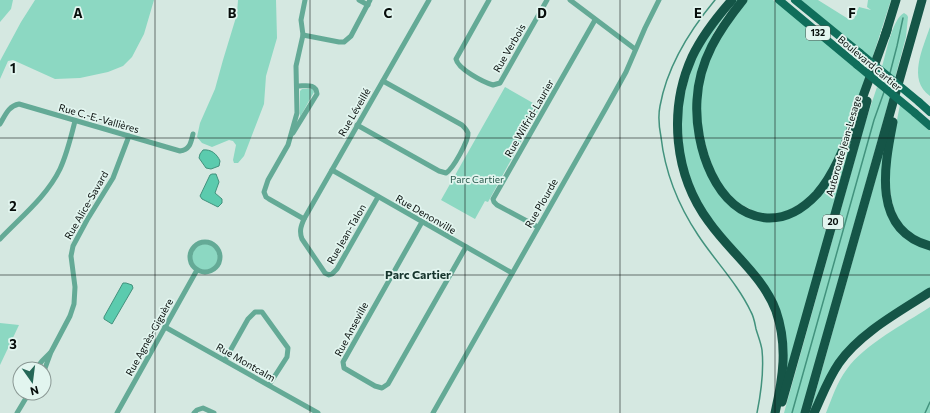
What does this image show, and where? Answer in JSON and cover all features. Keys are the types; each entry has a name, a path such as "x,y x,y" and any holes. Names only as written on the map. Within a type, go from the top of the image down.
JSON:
{"highway":[{"path":"732,0 704,35 692,57 685,75 678,110 678,142 686,179 698,204 717,232 757,279 775,310 784,348 782,373 775,413"},
{"path":"743,0 718,32 706,57 701,73 697,98 697,123 702,149 711,172 725,195 735,206 757,216 772,218 798,211 824,186 846,142 887,30"},
{"name":"Autoroute Jean-Lesage","path":"779,413 896,0"},
{"name":"20","path":"805,413 922,0"},
{"path":"915,24 889,139 885,187 890,211 899,228 913,240 930,246"},
{"path":"814,413 838,364 852,347 874,329 930,292"}],"main road":[{"name":"Boulevard Cartier","path":"779,0 930,126"},
{"name":"Boulevard Cartier","path":"795,0 930,112"}],"street":[{"path":"304,219 266,197 264,192 268,180 284,153 297,113 296,66 303,35 301,20 305,0"},
{"path":"303,35 344,42 350,36 369,3 360,0"},
{"name":"Rue Léveillé","path":"300,234 300,227 304,219 429,0"},
{"name":"Rue Verbois","path":"489,0 456,59 456,62 461,68 493,85 500,83 547,0"},
{"path":"570,0 635,49"},
{"name":"Rue Plourde","path":"433,413 626,72 635,49 659,0"},
{"name":"Rue Wilfrid-Laurier","path":"538,227 497,205 493,199 596,20"},
{"path":"357,125 439,171 446,173 452,167 468,139 466,129 462,125 382,81"},
{"path":"290,138 317,94 314,86 297,86"},
{"name":"Rue C.-E.-Vallières","path":"0,124 9,109 18,104 182,151 188,148 193,134"},
{"path":"0,239 38,200 54,179 64,160 76,121"},
{"name":"Rue Alice-Savard","path":"48,361 70,316 74,304 75,287 71,256 73,246 113,178 129,136"},
{"name":"Rue Denonville","path":"332,170 512,273"},
{"name":"Rue Jean-Talon","path":"300,234 326,273 329,275 332,274 337,269 378,197"},
{"name":"Rue Anseville","path":"422,222 342,362 344,368 375,386 382,388 388,384 466,247"},
{"path":"201,242 213,244 220,253 218,265 214,270 209,272 197,270 190,261 192,249 201,242"},
{"name":"Rue Agnès-Giguère","path":"117,413 197,270"},
{"path":"225,360 248,319 256,312 262,312 288,348 287,357 269,385"},
{"name":"Rue Montcalm","path":"165,327 318,413"},
{"name":"Rue Alice-Savard","path":"42,361 51,352"},
{"path":"17,413 24,401"},
{"path":"194,413 196,410 203,408 214,413"}],"green space":[{"path":"0,0 13,0 11,9 0,22"},
{"path":"35,0 154,0 144,34 132,57 123,66 108,72 80,78 55,79 13,60 8,61 0,79 0,61"},
{"path":"238,0 276,0 277,38 266,76 264,104 244,156 238,163 234,163 233,160 236,145 233,141 229,140 212,147 202,143 197,137 200,123 215,89 237,14"},
{"path":"735,0 738,0 714,32 704,56 696,84 707,170 751,218 807,207 854,134 785,378 782,320 698,200 683,156 681,107 693,62 716,23"},
{"path":"746,0 773,0 866,77 843,141 827,173 818,187 809,197 791,209 771,215 756,213 735,201 727,193 720,182 709,156 700,115 702,87 714,46"},
{"path":"801,0 818,0 850,20 854,19 859,7 871,10 867,7 868,0 891,0 872,59"},
{"path":"904,13 908,17 906,37 895,78 882,67 893,29 896,22"},
{"path":"930,27 930,96 923,89 919,81 918,73 921,54"},
{"name":"Parc Cartier","path":"505,87 540,107 488,202 485,201 475,219 441,200"},
{"path":"877,87 890,97 801,413 784,413 865,123"},
{"path":"302,89 312,89 314,92 300,117 300,91"},
{"path":"900,105 930,131 930,243 912,234 900,220 893,203 890,184 890,164"},
{"path":"883,153 886,210 930,249 930,288 868,330 810,412"},
{"path":"205,244 214,248 218,257 214,266 205,270 196,266 192,257 196,248"},
{"path":"930,307 930,413 826,413 840,379 855,360 874,343"},
{"path":"0,323 19,325 0,365"}],"shaded area":[{"path":"203,150 209,150 217,156 220,161 219,166 211,169 206,168 199,158"},
{"path":"216,174 219,182 215,193 222,199 222,203 218,207 202,199 200,196 210,175"},
{"path":"123,283 132,285 133,288 112,324 104,319 104,317"}],"waterway":[{"path":"715,0 688,36 674,63 663,91 659,110 659,125 669,175 684,212 705,245 740,292 753,316 762,347 763,358 762,382 757,413"},
{"path":"890,73 903,18"},
{"path":"792,413 874,120 884,92"},
{"path":"925,413 930,402"}],"district":[{"name":"Parc Cartier","path":"418,275"}]}
